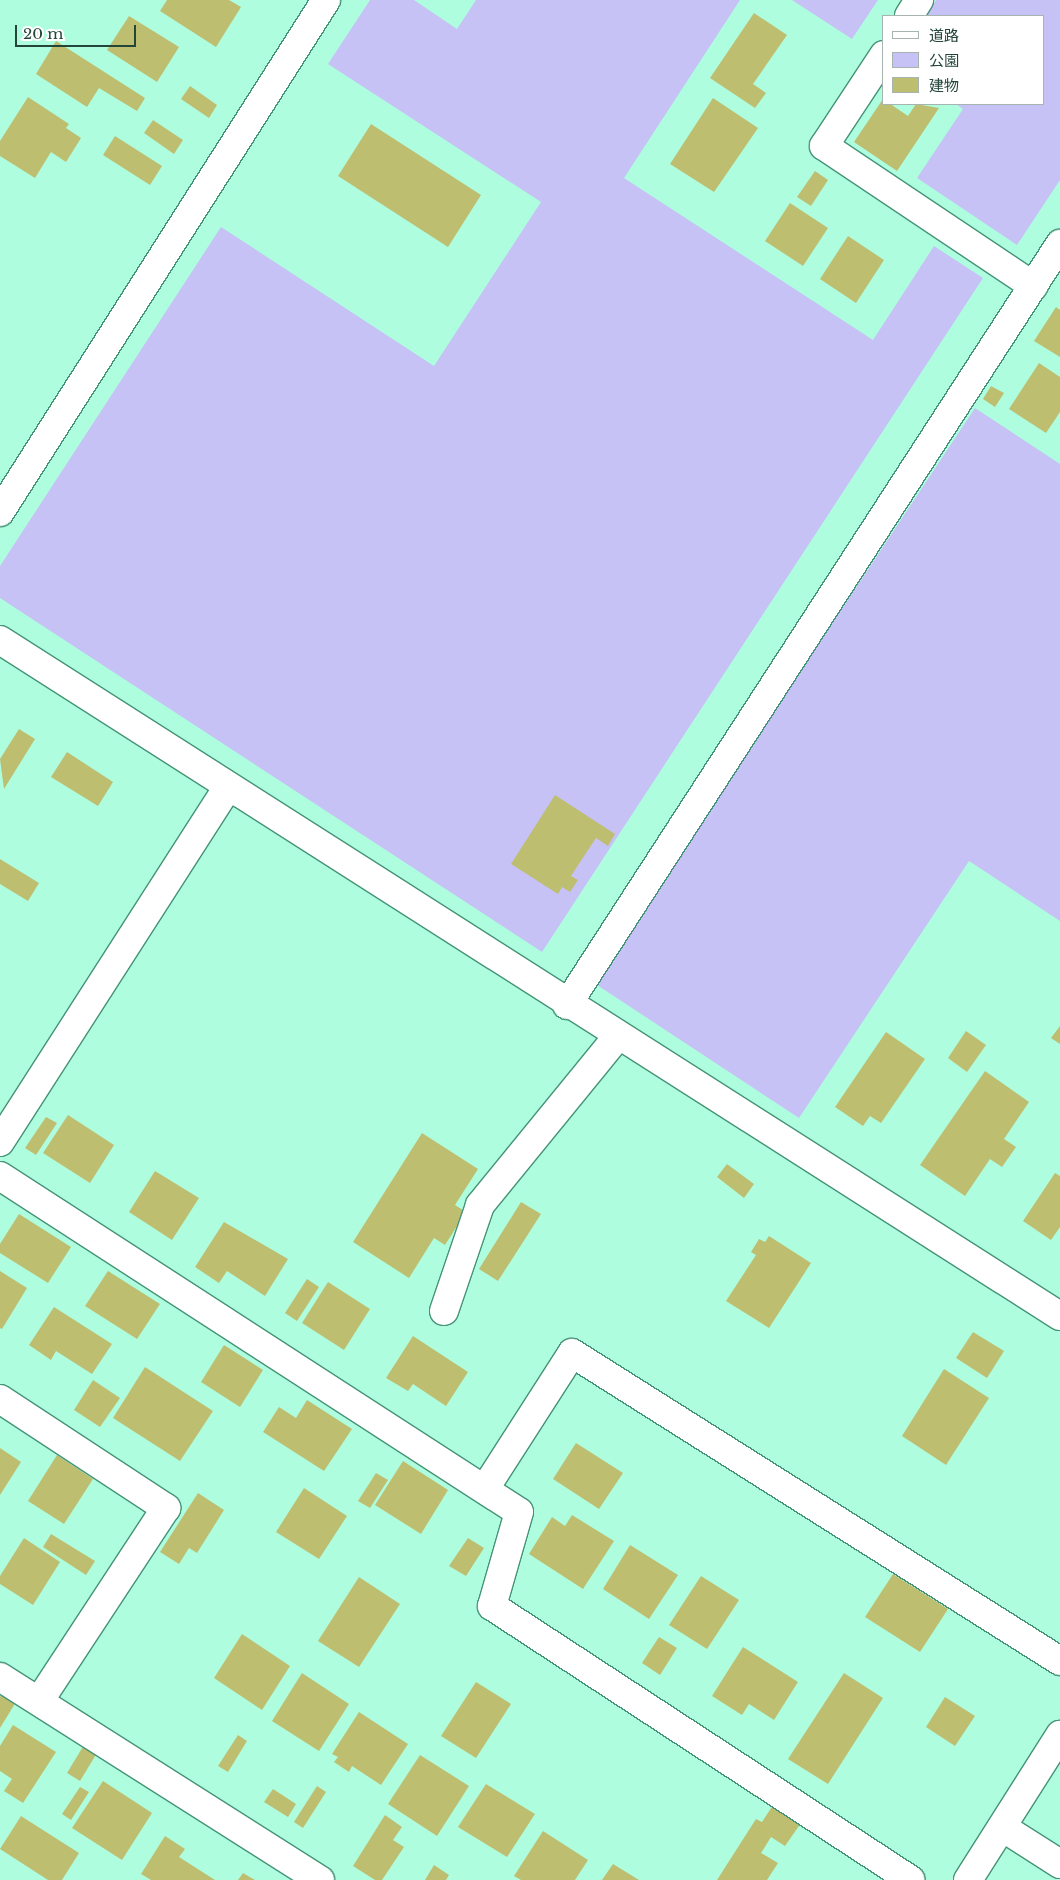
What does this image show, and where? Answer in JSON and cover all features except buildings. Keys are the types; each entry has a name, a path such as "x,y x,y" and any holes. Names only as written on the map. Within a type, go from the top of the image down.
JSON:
{"street":[{"path":"0,512 326,0"},
{"path":"910,15 919,0"},
{"path":"882,58 824,146 1033,286"},
{"path":"567,1005 1060,244"},
{"path":"0,640 617,1037 1060,1316"},
{"path":"0,1142 228,787"},
{"path":"444,1311 480,1206 617,1037"},
{"path":"0,1176 486,1487 519,1512 492,1606 910,1880"},
{"path":"486,1487 572,1354 1060,1661"},
{"path":"0,1399 166,1508 39,1701"},
{"path":"0,1677 320,1880"},
{"path":"968,1880 1060,1735"},
{"path":"1002,1827 1060,1864"}],"green space":[{"path":"370,0 414,0 457,29 476,0 740,0 624,178 873,340 934,246 983,278 542,952 0,598 0,566 221,227 434,366 541,202 328,64"},
{"path":"792,0 878,0 852,39"},
{"path":"936,0 1060,0 1060,180 1017,245 917,178 963,109 957,105 1045,105 1045,15 927,15"},
{"path":"975,408 1060,464 1060,921 969,861 799,1118 594,983"}]}
